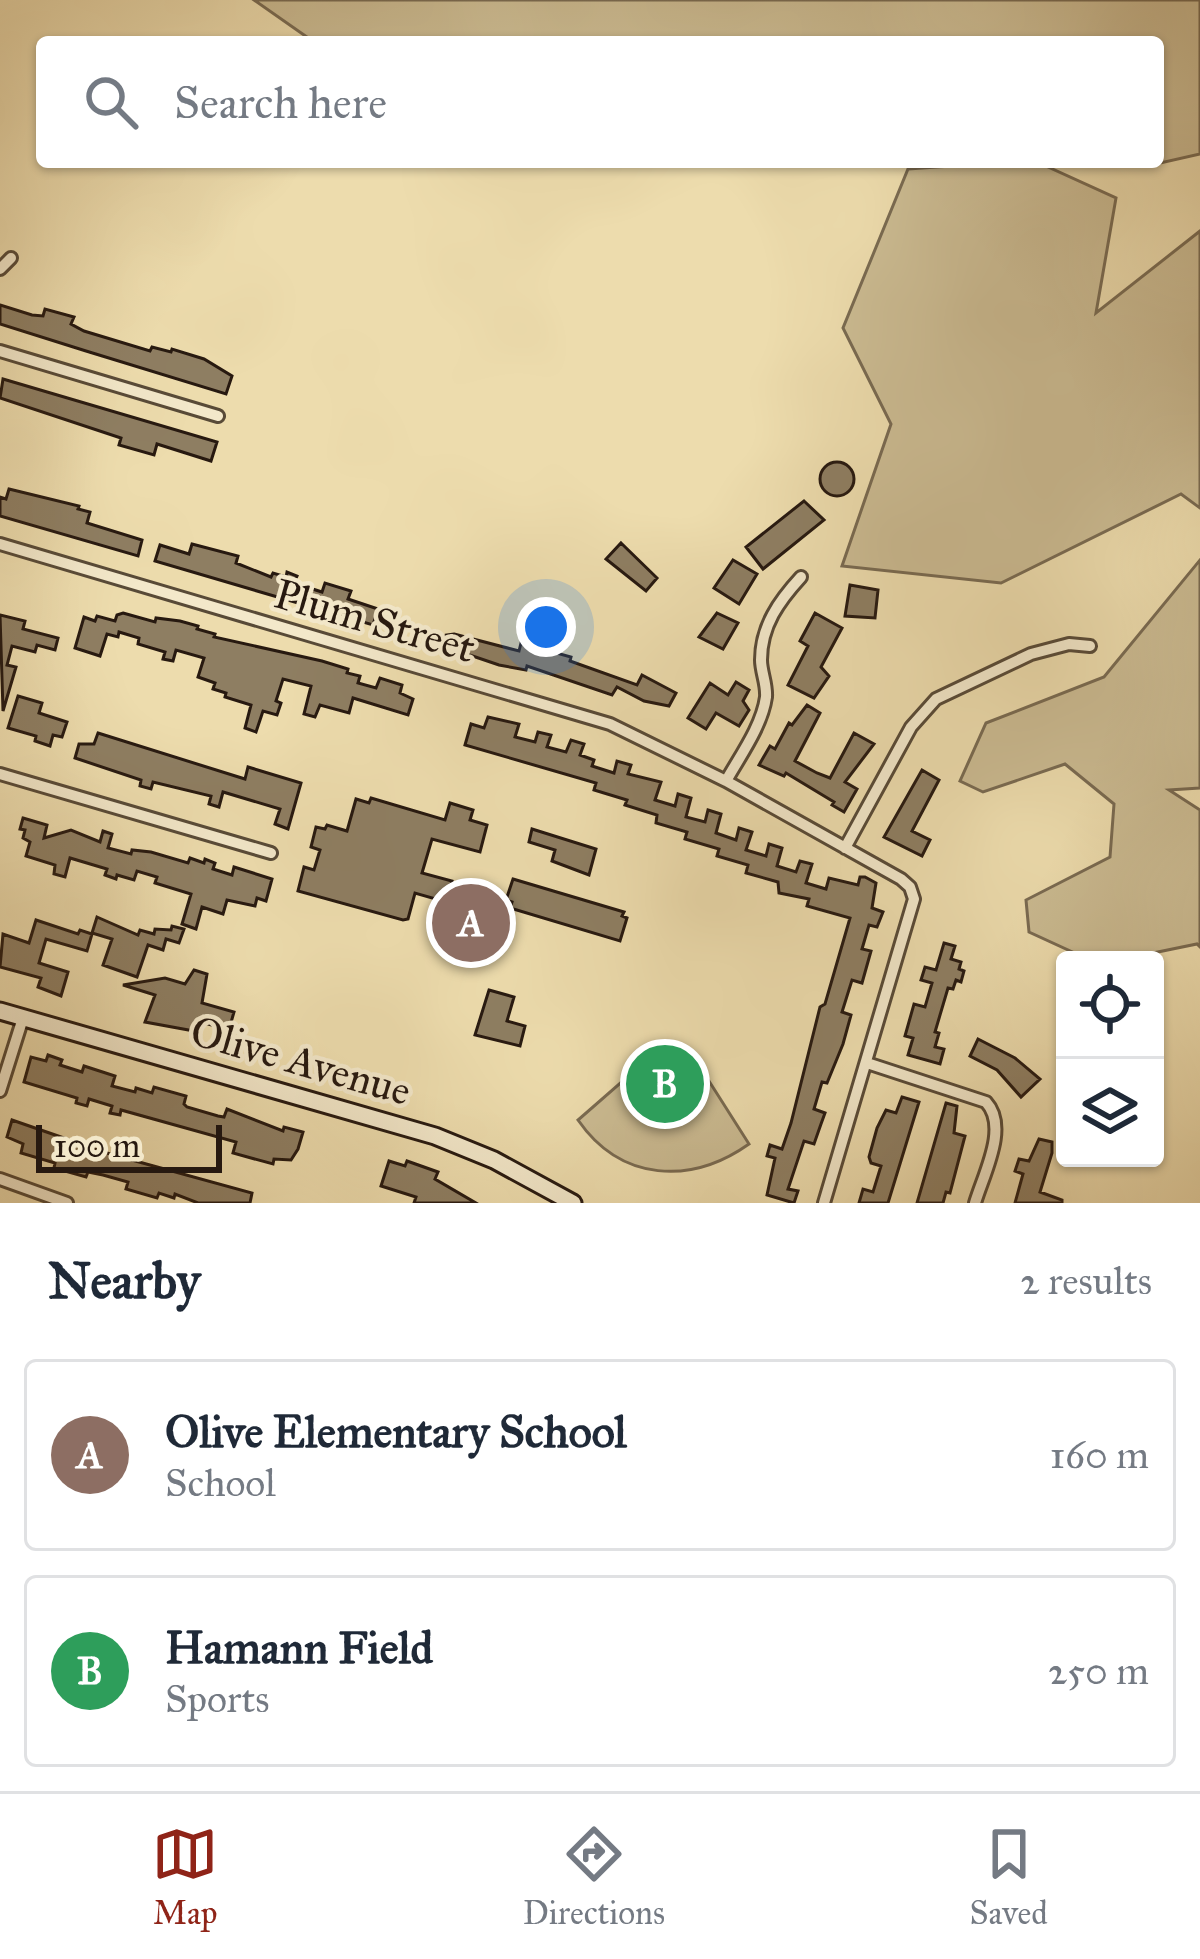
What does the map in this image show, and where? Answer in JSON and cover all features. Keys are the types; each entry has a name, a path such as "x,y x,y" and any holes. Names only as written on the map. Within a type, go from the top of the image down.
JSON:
{"street":[{"path":"0,269 11,258"},
{"path":"0,351 218,416"},
{"name":"Plum Street","path":"0,544 610,724 726,781 845,848 910,887 914,899 867,1063"},
{"path":"726,781 760,719 766,694 761,660 766,628 782,598 801,578"},
{"path":"845,848 911,727 936,699 1031,654 1069,644 1090,646"},
{"path":"0,774 271,853"},
{"name":"Olive Avenue","path":"0,1012 435,1136 494,1160 573,1203"},
{"path":"0,1090 22,1018"},
{"path":"824,1203 867,1063 986,1102 995,1112 997,1130 975,1203"},
{"path":"0,1179 67,1203"}],"shaded area":[{"path":"254,0 1200,0 1200,154 1164,162 1164,36 305,36"},
{"path":"1050,168 1116,198 1096,313 1200,231 1200,508 1181,494 1001,583 842,566 891,424 843,328 908,169"},
{"path":"1200,560 1200,788 1169,790 1200,810 1200,947 1070,951 1029,932 1026,900 1110,857 1114,804 1065,764 983,792 960,781 986,723 1104,677"},
{"path":"665,1044 688,1048 749,1144 704,1166 658,1171 615,1156 595,1141 578,1120"}],"building":[{"path":"0,305 43,316 45,309 74,317 71,324 84,331 150,351 152,347 172,349 204,359 232,376 226,394 0,324"},
{"path":"3,379 217,442 211,461 157,444 154,455 119,445 121,438 0,398"},
{"path":"837,462 849,467 854,479 849,491 837,496 825,491 820,479 825,467"},
{"path":"9,489 79,506 90,512 87,523 142,540 138,556 0,516 0,497 6,499"},
{"path":"804,501 824,520 763,569 746,547"},
{"path":"621,543 657,578 646,591 606,559"},
{"path":"192,544 238,556 236,563 271,577 273,573 286,577 287,572 297,576 294,583 322,592 325,583 351,591 348,599 378,609 373,625 155,561 160,545 189,554"},
{"path":"733,560 757,574 739,604 714,588"},
{"path":"850,585 878,590 875,618 845,616"},
{"path":"123,613 155,622 156,618 180,621 214,637 322,661 348,669 347,673 360,676 358,683 376,688 380,678 402,685 400,693 413,699 408,715 353,698 349,713 320,705 315,717 304,714 311,686 283,679 277,715 263,711 256,732 245,728 251,705 225,697 226,693 213,689 215,683 198,677 204,658 176,650 173,661 163,659 165,652 119,632 118,637 107,634 100,656 75,648 84,617 115,621"},
{"path":"717,613 738,623 723,649 699,637"},
{"path":"815,613 842,628 821,667 829,676 814,698 788,685 808,646 800,641"},
{"path":"0,615 25,621 23,629 58,638 55,650 37,645 35,652 12,646 7,665 16,667 3,711"},
{"path":"446,635 519,651 521,643 571,657 570,661 637,685 642,675 676,693 669,706 644,701 617,687 612,695 527,666 526,670 499,665 443,646"},
{"path":"736,682 749,690 743,701 749,710 739,726 716,713 706,729 688,718 710,683 728,695"},
{"path":"18,696 42,703 39,713 67,722 62,737 53,735 50,746 35,741 36,736 8,728"},
{"path":"807,705 820,713 795,761 830,778 854,733 874,744 845,782 857,789 844,812 786,773 759,765"},
{"path":"488,717 519,724 515,737 535,742 538,732 551,735 547,747 566,752 571,740 584,744 580,755 594,760 592,766 614,773 617,761 631,765 628,774 661,782 655,800 675,806 678,794 691,798 686,817 705,822 708,810 721,814 716,833 736,840 739,828 752,832 746,850 766,856 769,844 782,848 777,866 796,872 800,861 812,864 806,883 826,889 829,878 858,885 860,877 865,877 876,883 872,908 883,912 877,927 869,925 862,949 871,951 862,983 852,980 842,1012 851,1015 814,1109 825,1113 814,1144 804,1141 788,1189 798,1191 794,1203 767,1195 775,1158 767,1156 770,1145 782,1149 820,1007 825,1004 850,918 807,906 809,899 779,893 778,882 746,873 748,865 717,856 719,849 685,839 687,832 656,823 657,815 594,790 596,783 465,745 471,724 484,728"},
{"path":"98,733 245,779 248,767 301,783 288,829 275,824 280,809 223,792 219,807 209,804 211,796 153,782 151,789 140,786 141,780 75,758 79,744 94,744"},
{"path":"922,770 939,780 912,831 930,840 922,856 884,837"},
{"path":"371,798 445,820 450,803 473,810 470,820 487,825 480,852 432,839 422,873 452,881 446,902 415,893 408,919 403,920 298,891 304,867 314,870 320,850 311,847 316,827 347,831 356,799 369,803"},
{"path":"23,818 47,825 44,838 71,830 100,842 103,831 112,834 108,848 131,854 132,850 151,852 188,863 190,858 204,863 205,859 215,863 213,869 232,875 234,867 272,879 266,901 257,898 255,906 227,900 223,914 202,907 196,929 182,924 191,894 155,883 157,877 137,871 134,880 117,875 116,879 105,875 107,869 70,858 65,877 54,874 55,865 26,856 30,842 20,829"},
{"path":"532,829 596,849 589,875 552,861 555,850 529,842"},
{"path":"513,879 624,912 627,918 620,941 510,908 512,902 506,900"},
{"path":"97,917 138,935 140,930 154,934 155,929 171,930 172,926 184,929 179,943 166,939 163,950 148,945 137,977 103,965 112,939 92,933"},
{"path":"36,920 92,934 87,951 46,939 39,963 68,972 61,996 38,987 41,978 0,967 3,934 29,943"},
{"path":"944,943 955,946 951,959 961,962 959,969 964,971 961,982 956,980 953,989 948,988 935,1032 939,1033 935,1047 944,1049 940,1064 908,1055 913,1038 905,1036 914,1004 925,1007 932,983 921,980 925,967 936,970"},
{"path":"194,970 207,974 202,1003 234,1012 226,1040 216,1037 219,1027 197,1021 194,1031 145,1022 155,995 123,985 165,978 185,984"},
{"path":"489,990 514,997 507,1021 525,1026 520,1046 475,1035"},
{"path":"978,1039 1015,1058 1040,1079 1021,1097 997,1070 970,1056"},
{"path":"48,1055 82,1072 84,1066 115,1076 112,1086 152,1093 154,1087 186,1096 187,1107 224,1117 227,1109 283,1131 284,1127 303,1132 298,1149 291,1160 274,1159 273,1164 233,1153 236,1142 121,1110 120,1115 110,1113 112,1106 89,1099 87,1106 76,1103 77,1098 24,1082 31,1057 46,1061"},
{"path":"902,1097 919,1102 888,1203 859,1203 863,1189 873,1192 881,1166 869,1157 877,1128 886,1110 896,1113"},
{"path":"946,1103 957,1106 954,1133 965,1136 950,1193 946,1192 943,1203 917,1203"},
{"path":"12,1120 110,1154 252,1193 250,1203 198,1203 159,1193 157,1198 126,1189 128,1182 54,1168 55,1163 21,1153 23,1144 7,1137"},
{"path":"1039,1139 1052,1142 1040,1192 1062,1203 1015,1203 1023,1174 1015,1171 1019,1159 1029,1161"},
{"path":"389,1161 405,1166 407,1161 438,1172 435,1179 476,1203 414,1203 416,1197 381,1186"}],"place":[{"name":"Olive Elementary School","path":"471,923"},
{"name":"Hamann Field","path":"665,1084"}]}
